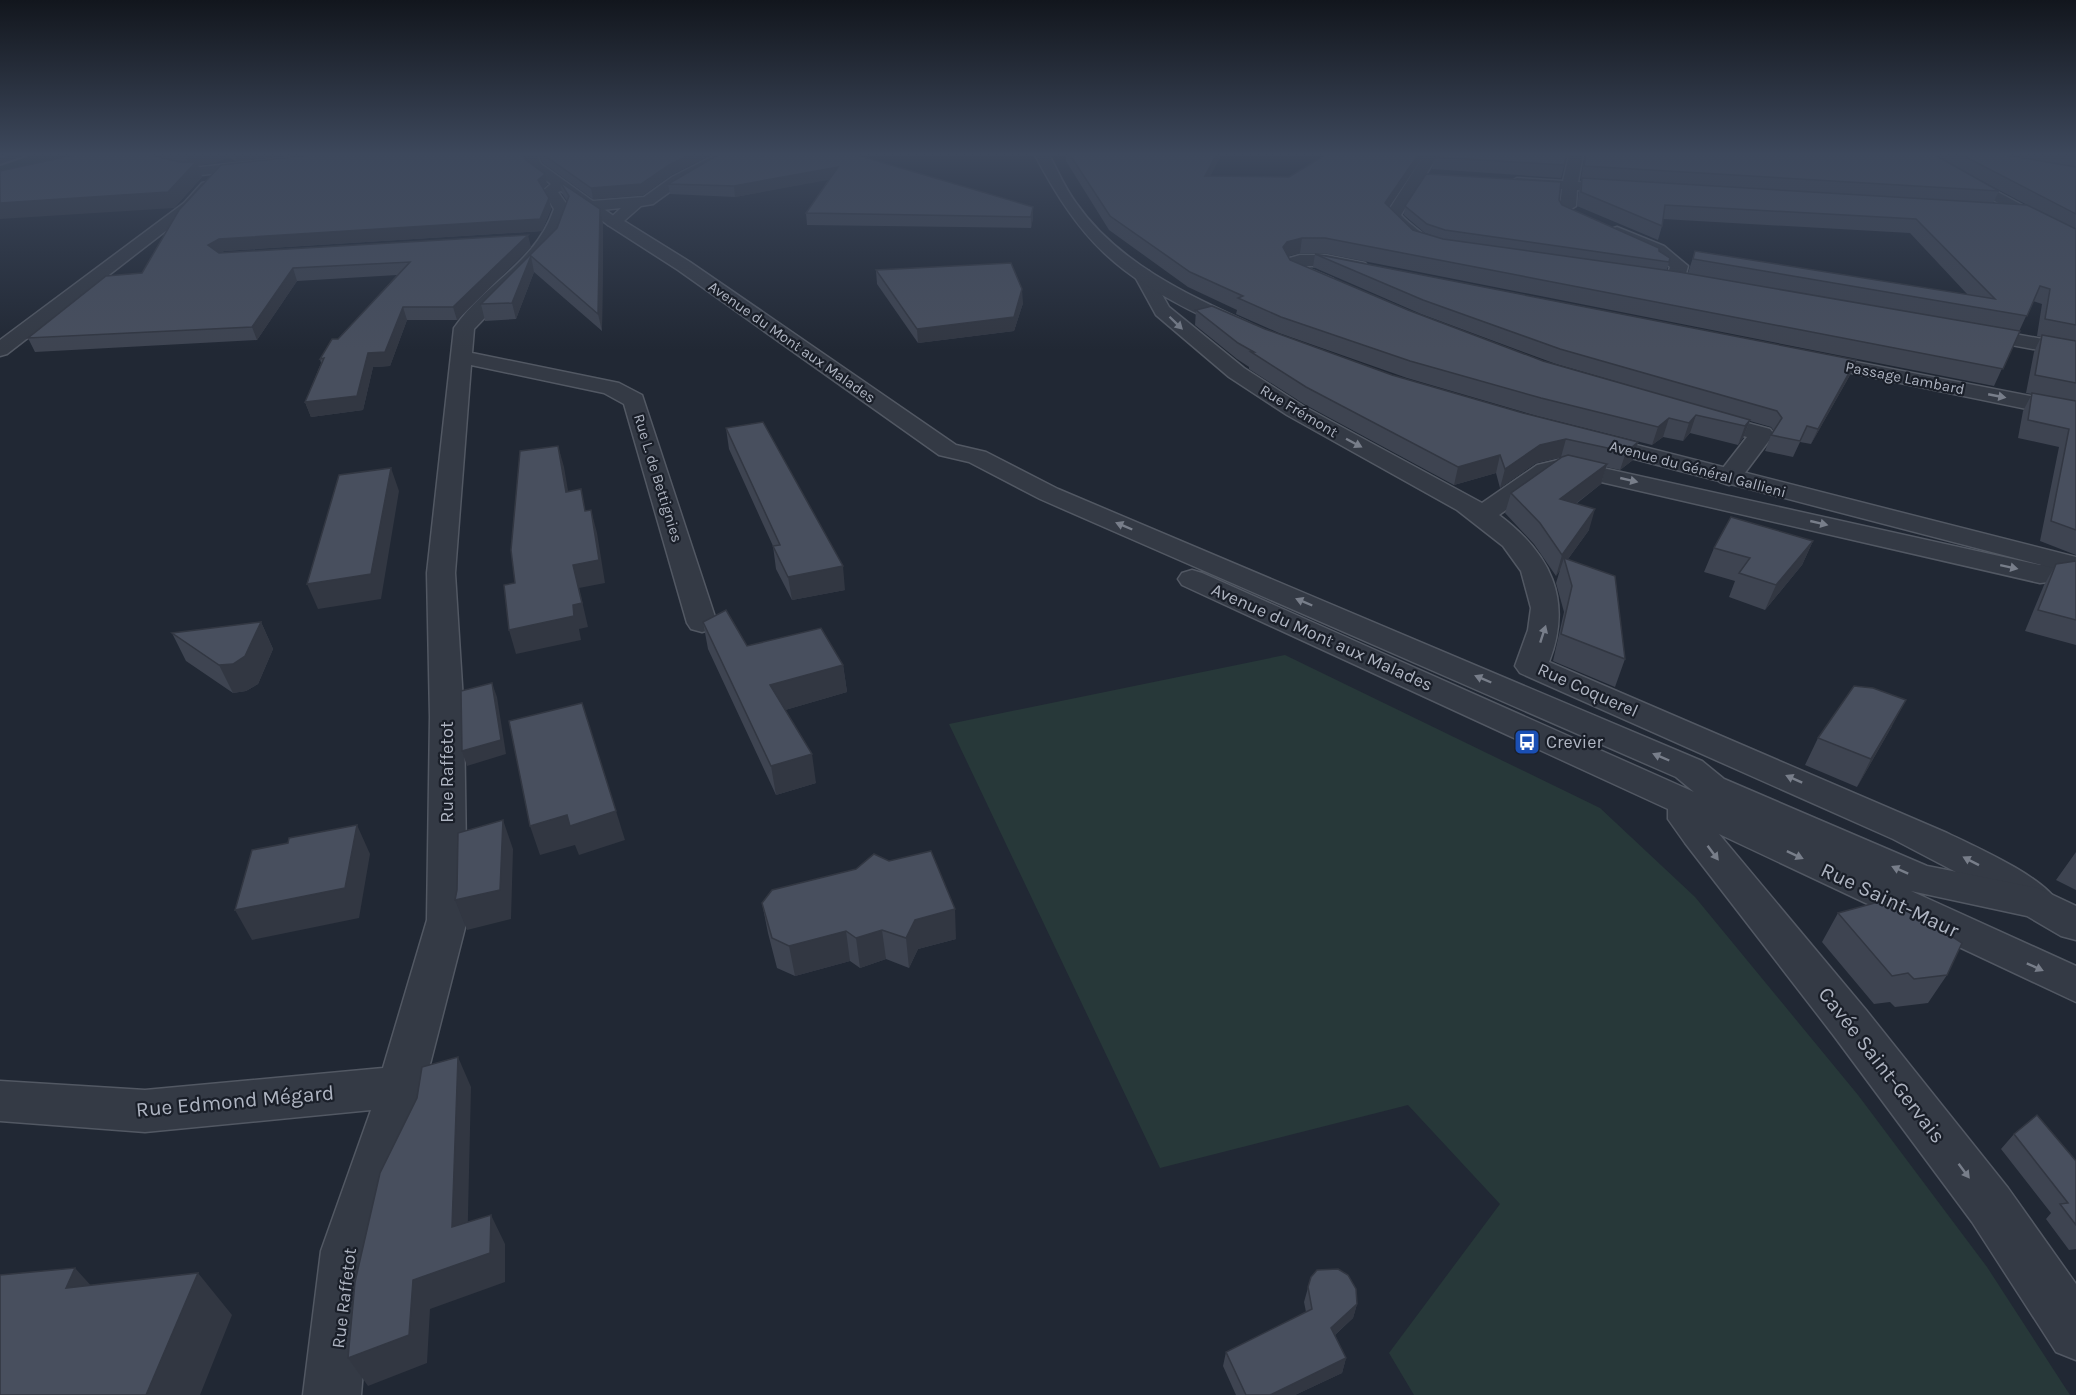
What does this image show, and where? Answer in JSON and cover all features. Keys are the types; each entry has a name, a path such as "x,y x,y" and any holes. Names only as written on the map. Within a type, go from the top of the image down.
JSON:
{"street":[{"path":"0,350 170,220"},
{"name":"Rue Raffetot","path":"332,1395 347,1251 393,1115 447,920 447,717 441,573 464,328 477,309 541,254 540,238 554,220"},
{"name":"Avenue du Mont aux Malades","path":"612,220 684,266 948,450 957,464 1047,515 1700,801"},
{"path":"634,235 642,224 642,220"},
{"path":"1081,220 1102,245 1143,276 1175,295 1262,336"},
{"path":"1398,220 1418,239 1441,246"},
{"path":"2038,220 2076,241"},
{"path":"1605,227 1665,252 1679,266 1669,279 1726,290"},
{"path":"2053,228 2076,227"},
{"path":"1340,289 1295,269 1292,263 1301,260 1323,260 1380,272"},
{"name":"Rue Frémont","path":"1143,276 1158,305 1207,352 1279,402 1439,488 1482,515"},
{"path":"1948,328 2076,351"},
{"name":"Passage Lambard","path":"1785,354 2076,412"},
{"name":"Rue L. de Bettignies","path":"462,357 611,388 634,400 702,623"},
{"path":"1685,413 1762,434 1729,477"},
{"name":"Avenue du Général Gallieni","path":"1568,434 2076,568"},
{"path":"1482,515 1546,470 1562,466 2040,574 2076,568"},
{"name":"Rue Coquerel","path":"1482,515 1512,540 1535,570 1545,597 1546,624 1531,666 1917,834 1998,875 2038,903"},
{"name":"Rue Saint-Maur","path":"1700,801 1919,879 2038,903 2076,925"},
{"name":"Rue Saint-Maur","path":"1700,801 2076,985"},
{"name":"Cavée Saint-Gervais","path":"1700,801 1687,819 1692,827 1850,1023 1989,1205 2076,1332"},
{"name":"Rue Edmond Mégard","path":"0,1101 145,1111 399,1087"}],"shaded area":[{"path":"1285,655 1600,808 1695,897 1858,1095 1987,1267 2070,1395 1414,1395 1389,1353 1500,1204 1408,1105 1160,1168 949,724"}],"building":[{"path":"173,220 522,220 219,239 208,245 219,253 528,235 453,307 403,307 385,352 368,353 357,396 305,402 324,358 320,359 332,339 338,339 410,262 293,268 252,327 28,338 106,276 142,273"},
{"path":"560,220 600,220 598,314 531,256 512,303 481,304 557,228"},
{"path":"1116,220 1403,220 1413,230 1443,239 1679,272 2020,331 2003,369 1325,238 1302,238 1287,242 1283,247 1290,260 1408,310 1543,361 1750,420 1745,426 1696,415 1689,423 1669,418 1658,427 1541,398 1410,361 1281,317 1238,298 1243,296 1190,272"},
{"path":"1422,220 1596,220 1659,248 1659,251 1670,258 1669,262 1445,230"},
{"path":"1648,220 1663,220 1662,226"},
{"path":"1917,220 2058,220 2076,229 2076,325 2045,319 2050,289 2040,286 2027,316 1693,259 1695,251 1995,299"},
{"path":"1315,254 1856,360 1818,429 1807,426 1800,441 1771,435 1782,418 1777,411 1560,349 1423,300"},
{"path":"1011,263 1022,289 1014,317 917,329 876,270"},
{"path":"1212,306 1265,329 1392,375 1523,413 1638,442 1626,452 1566,439 1540,445 1505,469 1500,455 1458,467 1306,387 1251,352 1254,352 1238,343 1196,310"},
{"path":"2042,335 2076,341 2076,383 2035,375"},
{"path":"2032,393 2076,401 2076,530 2051,521 2069,429 2028,420"},
{"path":"763,422 843,566 788,577 773,546 780,545 726,428"},
{"path":"558,446 566,492 581,489 585,511 591,510 599,560 573,565 582,603 573,605 574,616 509,630 504,585 515,583 511,550 520,451"},
{"path":"1568,455 1607,464 1560,499 1595,509 1562,555 1540,523 1511,493"},
{"path":"391,468 371,574 307,584 339,475"},
{"path":"1731,517 1813,541 1776,585 1739,573 1750,558 1714,548"},
{"path":"1564,558 1615,576 1625,659 1561,634 1572,586"},
{"path":"2076,561 2076,620 2038,610 2056,564"},
{"path":"726,610 747,646 821,628 843,665 770,685 812,754 771,766 703,622"},
{"path":"261,622 245,656 233,664 219,665 172,633"},
{"path":"492,683 501,740 462,751 461,691"},
{"path":"1854,686 1873,688 1906,700 1871,759 1818,738"},
{"path":"582,703 616,811 570,826 567,815 530,826 509,721"},
{"path":"503,820 500,890 455,900 458,833"},
{"path":"357,825 345,888 235,910 252,850 288,843 289,838"},
{"path":"931,851 955,909 915,920 906,938 882,930 856,938 846,931 789,946 772,938 762,903 772,890 856,869 874,854 889,861"},
{"path":"1893,898 1962,943 1947,975 1914,979 1908,973 1892,976 1838,913"},
{"path":"458,1057 452,1227 491,1215 490,1253 413,1280 409,1335 348,1358 355,1282 380,1173 417,1098 422,1067"},
{"path":"2037,1115 2076,1161 2076,1225 2060,1204 2068,1203 2014,1134"},
{"path":"75,1268 66,1288 198,1273 146,1395 0,1395 0,1275"},
{"path":"1338,1269 1348,1275 1356,1289 1357,1304 1331,1328 1346,1358 1270,1395 1246,1395 1226,1352 1312,1309 1308,1287 1311,1277 1317,1270"}],"place":[{"name":"Crevier","path":"1527,742"}]}
